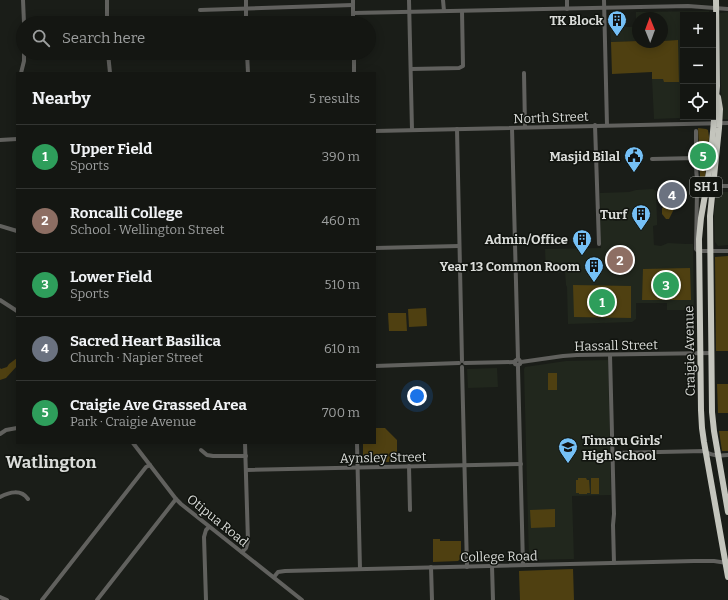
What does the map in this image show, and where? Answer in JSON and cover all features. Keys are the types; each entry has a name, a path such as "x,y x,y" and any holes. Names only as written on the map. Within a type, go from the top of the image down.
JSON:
{"highway":[{"name":"SH 1","path":"716,0 717,86 720,109 716,123"},
{"name":"Craigie Avenue","path":"716,123 709,186 700,224 698,251 701,420 705,451 727,562 728,577"},
{"name":"Craigie Avenue","path":"709,186 712,421 728,512"}],"street":[{"path":"23,0 24,16"},
{"path":"107,0 107,16"},
{"path":"246,0 246,16"},
{"path":"409,0 412,130"},
{"path":"443,0 444,11"},
{"path":"567,0 567,9"},
{"path":"604,0 607,125"},
{"path":"200,10 353,2 353,13 688,6 728,8"},
{"path":"411,69 460,68 463,66 462,11"},
{"path":"21,72 24,60"},
{"path":"109,60 110,72"},
{"path":"247,60 248,72"},
{"path":"354,60 354,72"},
{"path":"524,73 524,127"},
{"name":"North Street","path":"376,131 728,123"},
{"path":"595,126 598,244"},
{"path":"512,128 523,565"},
{"path":"457,129 467,566"},
{"path":"696,131 697,178 699,183"},
{"path":"0,140 16,139"},
{"path":"652,159 696,158"},
{"path":"699,183 709,186 728,186"},
{"path":"699,183 695,187 697,191 696,249 698,251 728,251"},
{"path":"0,226 16,231"},
{"path":"376,248 459,246"},
{"path":"0,300 16,310"},
{"name":"Hassall Street","path":"376,366 518,362 563,356 712,353"},
{"path":"610,355 614,563"},
{"path":"0,434 6,430 16,428"},
{"name":"Otipua Road","path":"135,444 176,499 302,600"},
{"path":"242,552 246,548 248,541 246,444"},
{"path":"357,444 360,569"},
{"path":"201,450 207,455 213,456 246,456"},
{"path":"613,453 705,451 709,454 715,454 718,456 728,455"},
{"path":"42,600 146,467 150,464"},
{"name":"Aynsley Street","path":"246,470 520,464"},
{"path":"409,466 410,510"},
{"path":"0,497 16,492 23,494 28,499"},
{"path":"97,600 176,499"},
{"path":"206,600 204,537 206,530 210,527"},
{"name":"College Road","path":"274,577 278,572 282,571 701,561 727,562"},
{"path":"492,566 493,600"},
{"path":"431,567 432,600"},
{"path":"0,597 7,600"}],"shaded area":[{"path":"709,11 680,12 680,118 654,119 652,79 664,79 664,82 679,82 677,40 668,41 668,12 636,12"},
{"path":"728,12 728,119 722,119 719,15 720,13"},
{"path":"610,27 632,27 632,41 611,42"},
{"path":"678,40 679,82 664,82 663,79 652,79 652,72 612,74 611,42 632,41 632,48 668,48 668,41"},
{"path":"698,128 708,130 709,137 705,178 703,180 700,178"},
{"path":"653,189 656,191 657,219 657,225 653,226 654,245 661,246 668,243 693,244 694,310 667,310 667,303 636,303 636,319 632,322 568,324 565,271 546,272 545,249 601,248 600,193"},
{"path":"719,192 728,192 728,245 718,246 715,242 714,216 716,195"},
{"path":"671,206 674,209 669,219 666,219 662,214 662,208"},
{"path":"728,256 728,351 716,351 715,257"},
{"path":"690,268 691,300 642,300 643,269"},
{"path":"573,285 631,286 631,318 574,317"},
{"path":"426,308 427,326 409,327 408,309"},
{"path":"388,313 406,313 407,331 389,331"},
{"path":"16,359 16,367 6,378 0,380 0,368 7,367"},
{"name":"Timaru Girls' High School","path":"608,360 611,495 572,496 574,559 529,560 524,369 525,367 566,361"},
{"path":"497,368 498,387 468,388 467,369"},
{"path":"548,373 557,373 557,390 548,390"},
{"path":"717,384 728,384 728,413 718,413"},
{"path":"376,428 385,428 397,440 397,462 363,462 363,444 376,444"},
{"path":"719,431 728,431 728,451 722,451"},
{"path":"578,478 586,478 589,480 590,493 576,493 576,480 578,480"},
{"path":"591,478 599,478 599,494 591,494"},
{"path":"555,509 555,527 531,528 530,510"},
{"path":"433,539 440,539 440,541 461,541 461,558 458,561 433,562"},
{"path":"573,569 574,600 520,600 519,571"}],"place":[{"name":"TK Block","path":"617,37"},
{"name":"Craigie Ave Grassed Area","path":"703,156"},
{"name":"Masjid Bilal","path":"634,173"},
{"name":"Sacred Heart Basilica","path":"672,195"},
{"name":"Turf","path":"641,231"},
{"name":"Admin/Office","path":"582,256"},
{"name":"Roncalli College","path":"620,260"},
{"name":"Year 13 Common Room","path":"594,283"},
{"name":"Lower Field","path":"666,285"},
{"name":"Upper Field","path":"602,302"},
{"name":"Timaru Girls' High School","path":"568,464"}],"district":[{"name":"Watlington","path":"51,462"}]}
